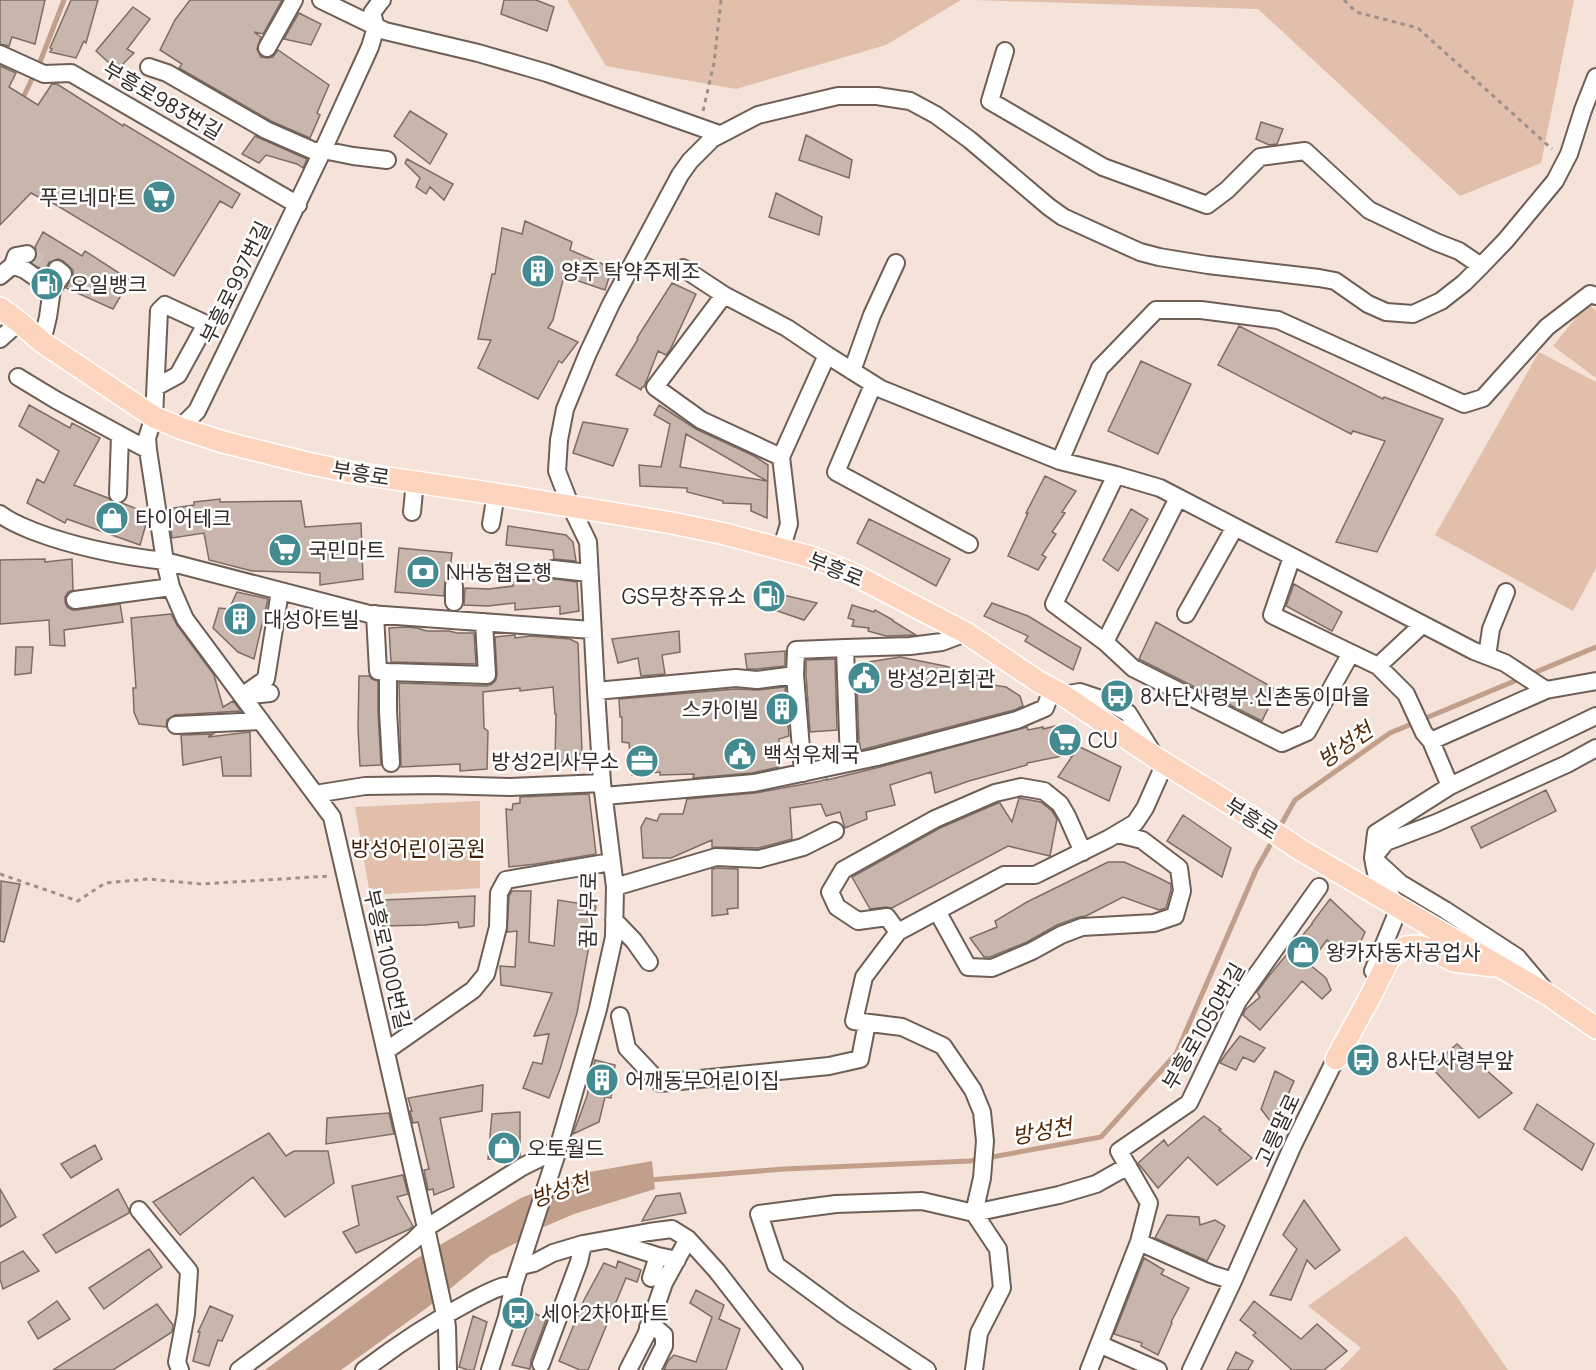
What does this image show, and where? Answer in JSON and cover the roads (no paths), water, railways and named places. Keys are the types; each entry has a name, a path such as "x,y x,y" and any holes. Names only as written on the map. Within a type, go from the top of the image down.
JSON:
{"main road":[{"name":"부흥로","path":"0,308 42,342 154,417 223,442 355,473 672,523 725,534 811,557 849,573 966,633 1299,849 1550,996 1596,1028"},
{"path":"1336,1059 1389,959 1406,947 1417,946 1431,949 1453,961 1501,967"}],"street":[{"path":"267,48 294,0"},
{"path":"321,0 385,31 478,53 547,73 719,134"},
{"name":"부흥로997번길","path":"180,428 197,411 298,205 370,47 376,27 372,14 382,0"},
{"path":"1005,51 990,101 1103,168 1207,205 1260,158 1305,151 1369,210 1436,242 1459,250 1481,266"},
{"name":"부흥로983번길","path":"0,54 44,74 71,73 298,205"},
{"path":"149,67 167,73 266,130 314,151 323,150 387,160"},
{"name":"꿈나무로","path":"522,1262 598,1009 614,937 615,887 603,789 588,542 557,471 559,440 573,388 611,304 680,175 698,153 719,134 758,115 838,96 877,96 910,101 936,115 970,140 1064,217 1140,252 1208,265 1335,281 1368,304 1386,312 1413,314 1441,301 1464,283 1506,240 1555,182 1569,154 1596,77"},
{"path":"6,271 16,256 27,254"},
{"path":"852,371 872,315 896,262"},
{"path":"683,268 724,295 788,328 881,389 1060,461 1160,488 1422,625 1474,651 1505,663 1542,686"},
{"path":"42,342 52,289 63,274 57,269"},
{"path":"6,271 25,270 52,289"},
{"path":"1060,461 1100,368 1156,310 1200,310 1278,321 1464,405 1483,398 1547,327 1590,294 1596,296"},
{"path":"724,295 655,387 701,420 781,457"},
{"name":"부흥로1000번길","path":"156,387 178,375 206,324 165,305 159,311 154,417 147,438 171,587 185,619 332,817 445,1315"},
{"path":"0,339 19,322"},
{"path":"781,550 789,524 781,457 827,355"},
{"path":"18,377 148,450"},
{"path":"873,385 836,472 969,544"},
{"path":"118,494 120,435"},
{"path":"1116,475 1054,604 1105,642 1133,668 1282,743 1307,732 1351,653"},
{"path":"412,512 415,481"},
{"path":"490,524 496,494"},
{"path":"1105,642 1178,498"},
{"path":"0,514 9,521 60,541 136,558 165,561 375,614 592,630"},
{"path":"1186,614 1235,527"},
{"path":"1292,557 1272,615 1378,666 1406,694 1450,786"},
{"path":"554,569 589,573"},
{"path":"75,600 171,587"},
{"path":"242,696 266,679 275,645 279,591"},
{"path":"1487,656 1491,629 1506,592"},
{"path":"375,614 378,672 487,675 484,622"},
{"path":"1378,666 1422,625"},
{"path":"803,773 795,675 796,650 910,646 942,642 966,633"},
{"path":"844,648 849,763"},
{"path":"388,672 391,763"},
{"path":"596,691 736,678 757,680 795,675"},
{"path":"1427,737 1542,686 1596,681"},
{"path":"242,696 270,693"},
{"path":"315,794 365,786 436,785 603,789 754,783 877,758 1017,720 1044,708 1049,699 1057,693"},
{"path":"1399,908 1376,873 1373,858 1376,833 1450,786 1596,716"},
{"path":"177,726 261,721"},
{"path":"1373,858 1386,842 1437,823 1567,764 1596,748"},
{"path":"974,1370 979,1333 1002,1288 998,1249 974,1213 982,1178 985,1141 982,1112 973,1090 943,1046 902,1027 854,1022 864,977 898,932 1004,875 1035,875 1135,824 1161,772 1161,761"},
{"path":"898,932 887,917 858,921 837,907 830,892 843,870 935,819 995,793 1021,787 1044,791 1060,804 1068,816 1083,852"},
{"path":"615,887 716,857 759,859 803,847 835,831"},
{"path":"937,911 968,967 992,968 1082,927 1154,923 1174,916 1182,891 1179,868 1142,840 1118,834"},
{"path":"1373,858 1400,883 1517,957 1550,996"},
{"path":"386,1051 473,990 486,974 498,927 499,893 506,880 612,862"},
{"name":"부흥로1050번길","path":"1128,1166 1119,1151 1189,1103 1238,1001 1319,887"},
{"name":"고릉말로","path":"1191,1370 1293,1145 1336,1059 1399,908"},
{"path":"614,920 634,941 649,962"},
{"path":"620,1016 627,1048 660,1083 829,1066 860,1059 867,1023"},
{"path":"239,1370 413,1241 428,1236 522,1167 556,1154"},
{"path":"927,1370 844,1315 776,1265 759,1214 836,1204 922,1201 974,1213 1059,1195 1096,1184 1128,1166 1149,1203 1139,1242 1089,1370"},
{"path":"139,1210 189,1271 186,1314 177,1362 180,1370"},
{"path":"490,1370 522,1262 534,1263 553,1253 583,1244 672,1229 688,1239 717,1270 787,1367"},
{"path":"607,1239 676,1260"},
{"path":"628,1370 648,1328 664,1283 688,1239"},
{"path":"1139,1242 1211,1274 1233,1281"},
{"path":"542,1364 579,1262 583,1244"},
{"path":"651,1278 658,1256"},
{"path":"364,1370 396,1346 445,1315 500,1286 514,1284"},
{"path":"445,1315 448,1370"},
{"path":"648,1328 657,1329 664,1335 664,1346 652,1370"},
{"path":"1099,1344 1158,1370"}],"water":[{"path":"652,1161 655,1189 574,1214 539,1229 490,1256 428,1307 341,1370 265,1370 414,1260 521,1198 584,1173"}],"waterway":[{"path":"21,102 40,62 64,0"},
{"name":"방성천","path":"1278,830 1295,800 1390,733 1596,647"},
{"name":"방성천","path":"649,1180 784,1169 970,1161 1101,1137 1176,1054 1256,870 1274,838"}],"tunnel":[{"path":"27,254 57,269"}],"place":[{"name":"푸르네마트","path":"159,197"},
{"name":"양주 탁약주제조","path":"538,271"},
{"name":"오일뱅크","path":"47,284"},
{"name":"타이어테크","path":"112,518"},
{"name":"국민마트","path":"285,550"},
{"name":"NH농협은행","path":"423,572"},
{"name":"GS무창주유소","path":"769,596"},
{"name":"대성아트빌","path":"240,619"},
{"name":"방성2리회관","path":"864,678"},
{"name":"8사단사령부.신촌동이마을","path":"1117,696"},
{"name":"스카이빌","path":"782,709"},
{"name":"CU","path":"1065,740"},
{"name":"백석우체국","path":"740,754"},
{"name":"방성2리사무소","path":"642,761"},
{"name":"왕카자동차공업사","path":"1303,952"},
{"name":"8사단사령부앞","path":"1363,1060"},
{"name":"어깨동무어린이집","path":"602,1080"},
{"name":"오토월드","path":"504,1148"},
{"name":"세아2차아파트","path":"518,1313"}],"park label":[{"name":"방성어린이공원","path":"418,848"}]}
